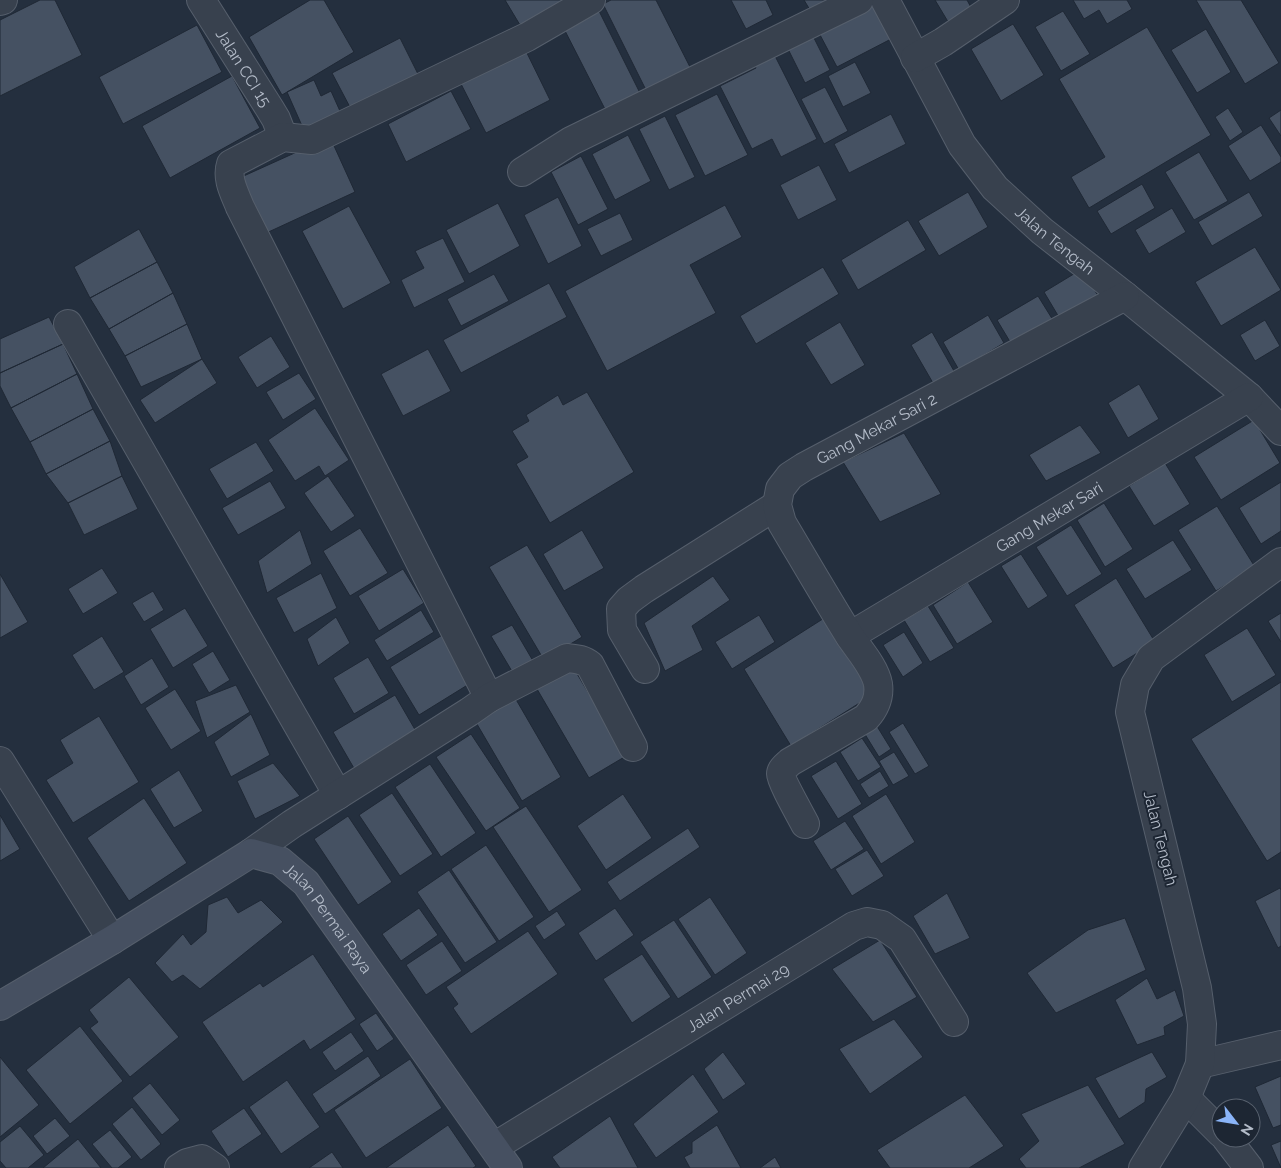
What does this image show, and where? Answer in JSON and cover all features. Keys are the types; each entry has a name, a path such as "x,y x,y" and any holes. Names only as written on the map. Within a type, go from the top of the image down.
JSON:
{"street":[{"name":"Jalan CCI 15","path":"201,0 276,119 283,137"},
{"path":"489,698 240,207 231,185 229,170 231,164 283,137 312,140 528,37 590,0"},
{"path":"522,172 571,141 859,0"},
{"name":"Jalan Tengah","path":"885,0 962,146 995,188 1042,231 1249,397 1281,431"},
{"path":"915,58 943,42 1005,0"},
{"name":"Gang Mekar Sari 2","path":"777,505 780,490 790,476 804,467 1125,296"},
{"path":"68,324 338,795"},
{"name":"Gang Mekar Sari","path":"850,636 1249,397"},
{"path":"645,670 622,630 621,609 629,600 644,589 777,505 782,523 878,682 879,697 873,711 866,718 790,762 782,769 780,774 783,782 805,824"},
{"name":"Jalan Tengah","path":"1144,1168 1186,1098 1200,1064 1202,1024 1197,988 1130,712 1134,685 1151,658 1281,562"},
{"path":"0,1006 112,940 251,853 292,824 470,712 489,698 567,658 585,661 590,665 633,747"},
{"path":"0,761 112,940"},
{"name":"Jalan Permai Raya","path":"251,853 280,861 306,882 501,1158"},
{"name":"Jalan Permai 29","path":"501,1158 854,926 867,922 882,925 902,939 954,1022"},
{"path":"1200,1064 1281,1045"},
{"path":"1186,1098 1211,1123"},
{"path":"1234,1148 1249,1168"},
{"path":"180,1168 187,1163 202,1159 215,1168"}],"building":[{"path":"40,0 55,0 82,55 0,96 0,20"},
{"path":"310,0 324,0 354,52 282,95 249,37"},
{"path":"505,0 575,0 523,30"},
{"path":"611,0 656,0 690,67 646,90 603,4"},
{"path":"731,0 766,0 773,15 746,29"},
{"path":"804,0 829,0 810,10"},
{"path":"935,0 967,0 973,11 950,25"},
{"path":"1073,0 1127,0 1132,9 1107,24 1099,10 1084,19"},
{"path":"1196,0 1241,0 1279,63 1245,84"},
{"path":"875,4 893,38 837,67 819,33"},
{"path":"596,5 641,95 607,113 561,23"},
{"path":"1063,11 1090,54 1061,71 1035,27"},
{"path":"1013,24 1044,75 1001,101 971,49"},
{"path":"197,25 222,72 123,124 99,77"},
{"path":"1147,27 1211,135 1089,208 1071,177 1105,157 1059,79"},
{"path":"1206,29 1231,72 1197,93 1171,50"},
{"path":"811,32 830,70 805,83 786,45"},
{"path":"400,38 419,76 352,111 332,73"},
{"path":"524,47 550,100 486,133 459,80"},
{"path":"772,50 817,139 781,157 772,139 752,149 720,86 756,68 752,60"},
{"path":"855,62 871,93 843,107 828,76"},
{"path":"232,76 260,128 170,178 142,126"},
{"path":"314,80 321,96 331,91 344,120 307,137 287,92"},
{"path":"825,87 848,131 824,144 801,99"},
{"path":"451,91 471,129 406,162 388,124"},
{"path":"717,94 748,155 705,176 675,115"},
{"path":"1228,108 1243,132 1230,141 1215,117"},
{"path":"1281,110 1281,136 1269,118"},
{"path":"891,114 906,144 849,173 834,144"},
{"path":"665,116 695,177 669,190 639,129"},
{"path":"1261,125 1281,157 1281,162 1250,181 1228,146"},
{"path":"628,135 651,181 615,200 592,154"},
{"path":"330,137 355,192 262,235 237,179"},
{"path":"1199,152 1228,201 1194,220 1165,172"},
{"path":"581,156 608,209 578,225 551,172"},
{"path":"819,165 837,200 798,220 780,185"},
{"path":"1142,184 1155,208 1111,234 1097,211"},
{"path":"968,192 988,227 939,256 918,221"},
{"path":"1249,192 1263,216 1212,246 1198,222"},
{"path":"558,197 582,246 548,264 524,215"},
{"path":"498,203 520,246 469,274 446,230"},
{"path":"725,205 742,237 690,265 716,313 607,371 565,291"},
{"path":"349,206 391,283 343,309 302,231"},
{"path":"1172,208 1186,232 1149,254 1135,230"},
{"path":"620,213 633,240 601,256 587,229"},
{"path":"908,220 926,250 858,290 841,260"},
{"path":"139,229 157,262 90,298 74,267"},
{"path":"443,238 465,282 414,308 401,280 424,268 415,251"},
{"path":"1255,247 1281,290 1221,326 1195,282"},
{"path":"157,262 173,293 109,329 90,298"},
{"path":"823,267 839,294 756,344 740,316"},
{"path":"1082,269 1101,301 1063,324 1044,292"},
{"path":"494,274 509,301 461,326 447,299"},
{"path":"549,283 567,317 461,373 443,340"},
{"path":"173,293 187,324 125,356 109,329"},
{"path":"1038,296 1056,325 1015,350 997,320"},
{"path":"988,315 1004,343 959,370 943,342"},
{"path":"49,317 63,344 0,373 0,339"},
{"path":"1265,320 1280,346 1255,361 1240,335"},
{"path":"840,322 865,365 831,385 805,343"},
{"path":"187,324 202,359 141,387 125,356"},
{"path":"932,332 954,371 933,383 911,345"},
{"path":"271,336 290,367 257,388 238,357"},
{"path":"63,344 77,374 11,408 0,386 0,373"},
{"path":"428,349 451,391 403,416 381,374"},
{"path":"202,359 217,383 155,423 140,400"},
{"path":"299,373 316,399 283,420 266,392"},
{"path":"77,374 93,409 30,442 11,408"},
{"path":"1139,384 1159,419 1128,438 1108,403"},
{"path":"587,392 634,472 550,523 516,464 528,457 512,431 529,421 526,415 558,395 563,405"},
{"path":"315,408 349,460 325,476 319,466 295,481 268,440"},
{"path":"93,409 110,441 46,474 30,442"},
{"path":"1254,420 1280,463 1221,500 1194,457"},
{"path":"1080,425 1101,453 1046,481 1029,455"},
{"path":"904,433 941,494 880,522 843,462"},
{"path":"110,441 122,476 68,503 46,474"},
{"path":"256,442 274,471 227,499 209,469"},
{"path":"1165,463 1190,504 1154,526 1129,486"},
{"path":"122,476 138,509 84,535 68,503"},
{"path":"328,476 355,516 331,532 304,493"},
{"path":"270,481 286,508 238,535 222,508"},
{"path":"1281,482 1281,531 1261,544 1239,508"},
{"path":"1104,503 1133,549 1105,567 1077,520"},
{"path":"1217,506 1255,567 1216,591 1178,530"},
{"path":"1071,525 1102,574 1067,596 1036,547"},
{"path":"360,528 388,573 350,596 323,551"},
{"path":"300,530 312,564 267,593 258,561"},
{"path":"582,530 604,568 564,591 543,554"},
{"path":"1173,540 1192,570 1145,599 1126,569"},
{"path":"527,545 582,637 544,660 489,567"},
{"path":"1021,554 1048,596 1028,609 1001,566"},
{"path":"102,568 118,593 83,614 68,589"},
{"path":"403,569 424,603 379,631 358,596"},
{"path":"321,573 337,608 294,633 276,598"},
{"path":"0,574 28,622 0,638"},
{"path":"713,576 730,600 692,626 703,650 665,671 644,623"},
{"path":"1116,578 1155,642 1113,668 1074,605"},
{"path":"968,582 993,622 957,644 933,605"},
{"path":"153,591 164,610 144,622 132,603"},
{"path":"928,606 954,648 930,662 904,620"},
{"path":"185,608 208,646 173,668 150,629"},
{"path":"421,610 434,632 387,661 374,640"},
{"path":"1281,613 1281,642 1268,621"},
{"path":"759,615 775,642 732,669 715,642"},
{"path":"829,615 877,692 791,746 744,669"},
{"path":"336,617 350,643 318,666 307,639"},
{"path":"512,625 536,666 516,678 491,636"},
{"path":"1247,628 1276,675 1232,702 1204,655"},
{"path":"904,632 923,663 903,677 883,645"},
{"path":"444,634 474,681 419,715 390,667"},
{"path":"102,636 124,672 94,690 72,655"},
{"path":"213,651 230,680 209,693 192,664"},
{"path":"368,657 389,693 354,714 333,678"},
{"path":"152,658 169,687 141,705 124,676"},
{"path":"573,667 626,756 589,778 537,689"},
{"path":"1281,682 1281,852 1267,861 1191,739"},
{"path":"236,685 250,712 207,738 195,701"},
{"path":"175,689 201,731 171,750 145,708"},
{"path":"395,695 417,733 355,770 333,732"},
{"path":"514,696 561,777 522,801 474,719"},
{"path":"251,714 270,755 231,777 214,742"},
{"path":"99,716 139,782 73,823 46,780 73,763 60,740"},
{"path":"875,723 891,749 879,757 863,731"},
{"path":"903,723 929,766 915,774 889,732"},
{"path":"471,734 520,808 486,831 436,757"},
{"path":"862,738 881,767 858,781 840,752"},
{"path":"894,752 909,776 893,785 879,761"},
{"path":"836,761 862,804 838,819 811,776"},
{"path":"273,763 300,796 255,819 237,781"},
{"path":"430,764 476,833 441,857 395,787"},
{"path":"179,770 203,811 174,828 150,789"},
{"path":"880,771 889,786 869,798 860,784"},
{"path":"392,793 433,854 400,876 359,815"},
{"path":"623,794 652,838 606,870 577,826"},
{"path":"886,794 915,842 881,864 852,816"},
{"path":"144,798 187,863 129,901 87,838"},
{"path":"526,806 582,890 549,912 493,827"},
{"path":"0,815 20,849 0,861"},
{"path":"348,816 392,882 358,905 314,839"},
{"path":"845,821 864,849 831,870 813,841"},
{"path":"688,828 700,847 620,901 607,882"},
{"path":"486,845 534,917 499,941 451,869"},
{"path":"867,850 884,876 852,896 835,869"},
{"path":"449,870 497,942 465,963 417,892"},
{"path":"1280,888 1281,946 1278,948 1255,901"},
{"path":"947,893 970,938 935,954 913,916"},
{"path":"227,897 238,913 261,900 283,922 200,989 183,975 172,982 155,963 183,934 191,945 206,932 208,905"},
{"path":"710,897 747,953 715,975 678,919"},
{"path":"419,908 438,935 401,961 382,934"},
{"path":"615,908 634,935 596,961 578,933"},
{"path":"557,911 566,925 544,940 535,926"},
{"path":"1125,918 1146,970 1056,1013 1027,973 1088,930"},
{"path":"674,920 712,977 678,999 640,942"},
{"path":"528,931 558,974 471,1034 453,1008 458,1004 446,987"},
{"path":"880,940 917,997 873,1022 832,969"},
{"path":"442,941 462,971 426,995 406,965"},
{"path":"313,954 356,1019 310,1050 304,1040 243,1082 202,1022 260,983 263,987"},
{"path":"642,954 671,997 632,1023 603,979"},
{"path":"129,977 179,1037 130,1077 90,1028 98,1022 89,1010"},
{"path":"1147,978 1157,999 1175,990 1184,1016 1164,1027 1165,1035 1137,1045 1115,1000"},
{"path":"376,1013 394,1039 377,1051 359,1024"},
{"path":"894,1019 923,1057 870,1094 839,1049"},
{"path":"80,1026 123,1081 70,1124 26,1070"},
{"path":"351,1032 364,1051 335,1071 322,1052"},
{"path":"723,1052 746,1084 723,1100 704,1069"},
{"path":"1152,1052 1167,1077 1146,1089 1145,1102 1119,1119 1095,1078"},
{"path":"368,1056 381,1076 325,1114 312,1094"},
{"path":"0,1057 39,1105 0,1137"},
{"path":"410,1059 442,1108 366,1158 334,1110"},
{"path":"693,1074 719,1112 656,1158 633,1124"},
{"path":"1281,1076 1281,1125 1273,1128 1255,1087"},
{"path":"287,1080 320,1127 281,1154 249,1107"},
{"path":"150,1083 180,1120 162,1135 132,1098"},
{"path":"1088,1085 1125,1144 1079,1168 1026,1168 1019,1159 1039,1141 1021,1114"},
{"path":"965,1095 1004,1146 969,1168 890,1168 877,1150"},
{"path":"132,1107 161,1144 141,1160 112,1124"},
{"path":"244,1108 262,1134 228,1157 211,1131"},
{"path":"610,1116 638,1168 560,1168 552,1157"},
{"path":"55,1118 70,1136 47,1154 33,1136"},
{"path":"448,1125 476,1166 473,1168 386,1168"},
{"path":"717,1125 741,1168 690,1168 684,1157 692,1153 692,1142"},
{"path":"20,1126 44,1155 28,1168 6,1168 0,1161 0,1142"},
{"path":"110,1130 132,1157 118,1168 112,1168 92,1144"},
{"path":"78,1139 101,1168 43,1168"},
{"path":"1281,1141 1281,1168 1271,1145"},
{"path":"332,1152 343,1168 309,1168"},
{"path":"775,1157 781,1168 760,1168"}]}
